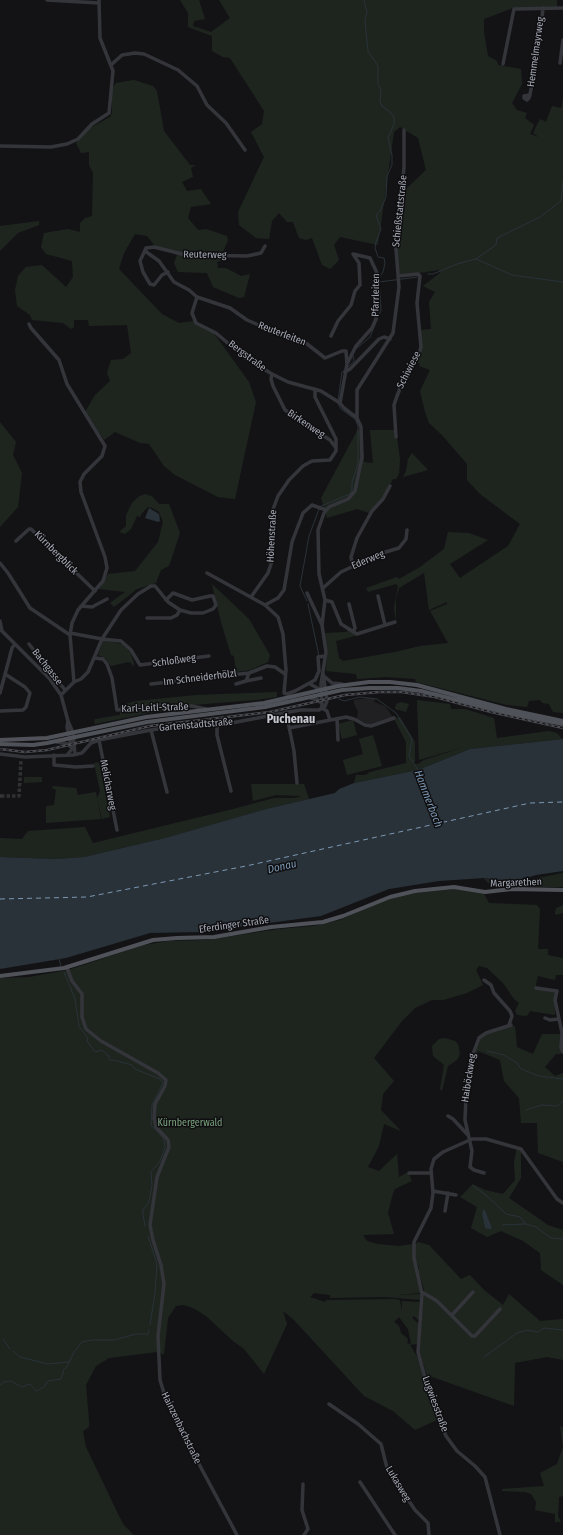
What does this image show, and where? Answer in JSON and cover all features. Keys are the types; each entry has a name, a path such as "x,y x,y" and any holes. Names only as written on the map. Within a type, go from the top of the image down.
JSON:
{"main road":[{"path":"74,735 146,717 250,704 292,697 346,684 376,682 411,684 506,709 563,720"},
{"path":"0,740 41,739 69,736 147,722 258,708 311,698 324,694 369,688 414,690 512,714 563,724"},
{"path":"0,744 33,745 57,742 69,736"},
{"name":"Eferdinger Straße","path":"0,976 67,968 153,940 177,938 214,938 276,927 317,923 333,920 384,899 407,893 450,887 469,889"},
{"name":"Margarethen","path":"469,889 485,892 512,889 563,890"}],"street":[{"path":"0,146 58,146 67,144 78,138 86,128 106,117 111,110 110,95 113,79 111,65 100,38 99,1 46,0"},
{"name":"Hemmelmayrweg","path":"530,95 538,57 543,8"},
{"name":"Hemmelmayrweg","path":"503,64 514,9 563,8"},
{"path":"560,62 563,40"},
{"path":"111,65 122,55 135,53 144,54 178,70 196,86 207,105 226,123 245,150"},
{"name":"Schießstattstraße","path":"324,510 351,497 355,491 362,457 361,427 357,418 358,387 393,333 399,278 396,249 404,167 404,130"},
{"name":"Reuterweg","path":"145,252 147,248 154,247 186,255 247,256 261,253 265,246"},
{"path":"168,272 162,275 154,285 150,284 141,264 140,258 145,252 159,261 168,272 174,282 190,290 197,297"},
{"name":"Pfarrleiten","path":"331,336 338,321 351,305 355,291 360,285 359,263 353,254 370,258 377,273 374,299 376,319 372,328 356,346 346,368"},
{"name":"Schiwiese","path":"396,438 394,405 396,396 404,379 418,357 421,347 417,303 420,276 416,274 399,278"},
{"name":"Reuterleiten","path":"197,297 230,308 247,320 263,327 302,340 325,358 342,350 346,351 346,368"},
{"name":"Bergstraße","path":"197,297 192,313 196,323 216,333 244,357 272,374 288,382 315,389 339,403 357,418"},
{"path":"29,324 58,357 67,384 105,444 102,456 84,474 80,484 107,564 105,577 95,591 81,606 73,620 70,634 74,682"},
{"path":"339,403 346,368 350,369 378,339 384,337 390,339"},
{"name":"Birkenweg","path":"272,374 271,378 273,386 285,410 330,440 336,448"},
{"path":"315,389 315,397 333,431 336,448"},
{"name":"Höhenstraße","path":"252,597 268,573 272,561 272,518 277,498 289,480 303,466 312,461 330,460 335,454 336,448"},
{"path":"353,567 351,557 354,546 376,506 384,499 390,486"},
{"path":"265,605 283,593 292,542 298,523 308,508 312,505 324,510 317,534 319,574 326,600 322,626 325,656 323,689 326,704 322,706"},
{"name":"Kürnbergblick","path":"16,541 32,529 95,591"},
{"name":"Ederweg","path":"324,588 336,574 379,554 399,548 406,539 407,530"},
{"path":"0,563 30,608 70,634 102,639"},
{"path":"207,573 265,605 278,617 281,625 285,674 284,691 287,694 310,684 315,680 318,676 319,656 325,656"},
{"path":"61,695 74,682 85,676 95,658 102,639 121,610 149,587 155,586 166,600 180,610 189,613 203,613 213,609 216,605 213,596 192,600 176,592 166,600"},
{"path":"307,593 322,626"},
{"path":"378,596 385,625"},
{"path":"81,606 92,607 107,599"},
{"path":"326,600 332,602 342,625 353,632 360,634 395,622"},
{"path":"349,604 355,628 353,632"},
{"path":"147,618 171,618 177,615 180,610"},
{"path":"0,621 1,631 49,678 61,695 68,721 74,735 75,754 21,758 0,754"},
{"name":"Schloßweg","path":"102,639 121,641 131,650 140,665 209,656"},
{"path":"0,693 12,648 15,644"},
{"name":"Bachgasse","path":"29,644 65,690"},
{"name":"Karl-Leitl-Straße","path":"95,658 103,659 107,664 112,678 118,710 147,706 192,706 206,710"},
{"name":"Im Schneiderhölzl","path":"151,684 249,673 271,666 285,674"},
{"name":"Im Schneiderhölzl","path":"246,681 249,673"},
{"path":"0,711 23,710 26,707 30,693 25,687 5,674"},
{"path":"324,674 332,683 346,684"},
{"name":"Im Schneiderhölzl","path":"236,684 261,678"},
{"path":"310,684 323,689"},
{"path":"292,697 295,691"},
{"path":"311,698 318,700 327,711 330,720"},
{"name":"Gartenstadtstraße","path":"75,754 82,753 90,744 99,740 204,722 217,724 304,709 317,711 322,706"},
{"path":"286,712 297,771 297,783"},
{"path":"289,728 337,718 350,717 365,726 371,726 394,718"},
{"path":"337,718 338,740"},
{"path":"67,755 71,752 72,748 69,736 68,721"},
{"path":"217,724 217,735 231,791"},
{"path":"151,730 167,792"},
{"name":"Melicharweg","path":"99,740 117,830"},
{"path":"57,742 67,744 72,748"},
{"path":"54,755 54,765 76,768 93,766"},
{"name":"Hainzenbachstraße","path":"67,968 72,981 82,994 82,1017 86,1029 101,1041 158,1073 166,1080 165,1086 155,1104 154,1118 156,1127 168,1140 169,1148 157,1177 150,1225 161,1265 164,1284 158,1336 160,1380 168,1406 237,1535"},
{"name":"Haiböckweg","path":"484,980 491,985 494,993 510,1011 512,1016 510,1025 486,1033 480,1038 475,1047 464,1108 472,1152 471,1168 484,1173"},
{"path":"536,988 563,991"},
{"path":"557,991 555,1000 562,1032 561,1048 563,1052"},
{"path":"547,1018 558,1019"},
{"path":"448,1116 468,1134"},
{"path":"500,1309 475,1336 472,1336 452,1315 428,1295 422,1292 414,1258 414,1246 417,1234 431,1208 431,1173 433,1161 437,1155 469,1140 486,1139 512,1145 521,1149 556,1197 563,1203"},
{"path":"409,1173 431,1173"},
{"path":"432,1191 456,1195"},
{"path":"445,1211 448,1193"},
{"name":"Lugwiesstraße","path":"422,1292 418,1352 438,1419 446,1436 457,1451 475,1466 485,1477 500,1535"},
{"path":"452,1315 473,1292"},
{"name":"Lukasweg","path":"329,1404 358,1424 381,1444 387,1468 412,1507 428,1523 429,1535"},
{"path":"360,1482 395,1535"},
{"path":"303,1484 302,1510 308,1528 304,1535"}],"shaded area":[{"path":"367,698 375,699 374,702 385,706 393,717 371,725 357,719 358,711 354,704 354,700"}],"green space":[{"path":"180,0 199,0 205,19 194,21 193,26 211,32 230,18 219,0 557,0 557,7 513,8 484,19 484,32 488,56 497,61 498,65 521,69 522,84 512,103 517,110 527,113 525,118 534,125 530,134 539,137 533,133 540,119 546,122 552,106 561,108 563,99 563,713 553,712 549,704 542,703 540,700 529,701 527,707 507,705 416,682 415,679 386,677 357,679 356,674 326,671 327,653 325,633 347,632 347,629 359,635 336,641 339,658 343,661 420,646 448,643 430,611 447,604 447,602 429,610 424,573 399,588 396,599 396,621 394,608 398,586 396,584 368,592 366,588 397,577 399,579 420,567 444,549 448,532 469,533 488,540 450,564 460,578 508,546 520,524 480,494 467,480 467,464 442,435 429,423 425,412 420,391 430,370 419,366 420,364 417,362 421,353 421,330 431,329 429,302 435,292 423,286 440,273 439,270 399,276 396,256 406,189 426,170 418,138 400,127 394,132 378,245 340,237 334,245 339,260 330,269 322,265 312,238 306,240 299,238 293,222 287,222 279,213 272,221 269,239 256,238 239,225 238,212 264,157 251,132 262,124 264,111 230,58 223,57 212,51 212,36 188,27 188,13"},
{"path":"134,80 153,86 157,91 164,131 190,165 196,165 191,168 193,177 182,182 187,191 201,189 211,204 191,207 188,218 198,230 206,229 227,236 228,240 223,252 224,260 217,262 218,268 226,268 241,276 250,274 244,297 239,298 213,287 207,273 178,272 174,263 177,255 155,246 147,236 135,234 124,253 119,269 162,314 179,323 194,321 213,332 249,382 256,402 235,499 218,497 175,475 164,466 149,444 140,443 115,432 104,440 85,412 95,395 110,381 107,373 111,360 123,359 131,353 127,325 89,326 88,320 74,320 74,327 71,329 63,323 32,320 30,315 17,306 15,290 18,276 26,267 42,265 66,287 73,277 72,261 46,254 41,247 44,233 68,229 80,232 80,223 85,218 92,216 93,173 89,165 89,152 81,153 76,143 88,129 110,117 112,113 112,89 116,83"},
{"path":"39,221 39,225 18,233 0,251 0,226"},
{"path":"0,422 16,442 13,455 22,473 18,507 0,527"},
{"path":"358,429 362,432 364,462 373,463 370,430 396,430 400,459 399,474 396,479 393,479 384,495 369,513 357,509 327,518 321,498"},
{"path":"412,453 428,470 403,477 406,471 408,459"},
{"path":"145,494 152,496 159,504 169,504 180,533 169,566 161,570 156,583 137,589 114,607 110,603 125,592 99,589 108,574 135,571 158,542 163,522 159,512 152,508 148,507 140,517 137,516 131,529 125,534 119,532 126,526 126,515 132,503 138,497"},
{"path":"212,584 249,619 270,655 268,662 250,670 236,672 234,656 231,655"},
{"path":"103,640 122,644 130,652 134,663 133,667 131,663 128,662 111,666 105,658 98,655"},
{"path":"277,692 277,697 192,705 190,708 149,713 95,724 94,722 95,719 120,715 120,705 136,701 196,695"},
{"path":"417,700 450,704 451,709 465,709 494,718 497,738 549,731 557,733 562,739 470,749 418,770 354,783 356,775 365,775 370,772 406,763 406,742 394,719 400,717 415,742 415,762 413,764 418,764 424,760 464,747 419,760"},
{"path":"401,702 409,704 406,712 395,709 396,704"},
{"path":"353,720 357,735 342,739 338,724"},
{"path":"373,735 382,766 347,775 343,760 363,754 359,739"},
{"path":"99,762 110,817 102,819 97,798 100,791 94,763"},
{"path":"24,777 42,777 42,782 24,783"},
{"path":"251,784 304,784 309,799 266,809 165,838 84,857 56,859 0,857 0,838 22,839 28,831 85,827 93,843 274,798 295,798 301,796 276,795 253,801"},
{"path":"53,786 76,788 78,795 96,792 101,819 46,823 46,806 54,805 56,790 52,788"},
{"path":"563,873 563,887 498,887 491,885 484,878 504,883 513,883"},
{"name":"Kürnbergerwald","path":"456,889 484,894 489,903 537,905 540,909 538,949 548,949 548,955 563,958 563,975 556,975 555,980 538,976 536,984 536,989 555,992 555,1015 530,1011 527,1016 517,1015 515,1011 519,1003 514,999 503,983 487,968 479,966 476,970 483,985 467,993 443,1000 432,1000 415,1008 402,1021 374,1058 394,1081 383,1094 381,1110 401,1131 384,1124 379,1146 368,1167 379,1171 397,1154 399,1177 408,1172 412,1181 395,1189 393,1193 388,1213 394,1234 363,1235 367,1241 377,1244 399,1246 413,1244 420,1293 394,1295 421,1294 422,1300 384,1297 330,1298 330,1295 314,1293 310,1297 325,1302 326,1300 395,1299 400,1300 402,1312 402,1301 420,1302 419,1319 418,1320 414,1316 412,1318 419,1324 417,1344 410,1345 418,1358 437,1420 415,1430 393,1411 364,1396 294,1320 283,1311 287,1324 264,1374 244,1349 206,1316 195,1309 184,1305 176,1306 168,1318 164,1354 157,1352 109,1358 96,1366 86,1385 89,1427 83,1431 86,1447 120,1518 124,1525 134,1535 0,1535 0,978 29,977 68,970 144,945 168,941 206,940 279,929 313,926 340,920 375,904 406,894","holes":["399,1317 408,1329 411,1344 407,1343 408,1339 401,1333 399,1326 394,1322"]},
{"path":"563,905 563,913 556,915 556,908"},
{"path":"509,1026 515,1026 517,1047 533,1054 542,1034 561,1034 561,1054 556,1054 545,1067 555,1076 563,1073 563,1162 538,1153 537,1123 521,1123 519,1098 504,1081 500,1060 478,1051 469,1082 474,1054 480,1039 483,1035"},
{"path":"445,1038 455,1041 458,1044 460,1054 457,1060 448,1066 442,1091 440,1089 444,1065 433,1056 432,1046 439,1039"},
{"path":"517,1147 521,1149 521,1178 509,1198 548,1225 563,1230 563,1285 541,1270 540,1253 523,1241 501,1231 487,1237 471,1228 477,1207 460,1197 473,1184 485,1190 503,1194 515,1180 514,1162","holes":["485,1210 492,1228 485,1228 482,1214"]},
{"path":"418,1242 429,1245 461,1279 470,1275 484,1290 503,1305 509,1294 540,1321 563,1319 563,1360 547,1357 515,1363 514,1406 427,1375 419,1351 424,1290 418,1270 419,1267 414,1256 415,1244"},
{"path":"560,1426 563,1428 563,1447"},
{"path":"563,1447 563,1496 559,1497 558,1516 561,1522 555,1522 555,1514 535,1510 536,1502 531,1494 525,1492 502,1491 502,1489 544,1486 540,1473 557,1464"}],"water":[{"path":"149,508 159,514 160,521 158,522 145,518"},
{"name":"Donau","path":"563,739 563,871 536,875 513,882 484,878 439,881 389,889 321,916 202,932 150,933 66,958 0,969 0,857 56,859 84,857 165,838 266,809 335,793 339,789 354,783 418,770 470,749"},
{"path":"483,1210 485,1210 492,1228 490,1229 485,1228 482,1214"}],"waterway":[{"name":"Hammerbach","path":"356,349 370,337 381,310 379,278 383,272 385,263 384,258 378,257 375,248 381,229 376,215 380,211 386,197 387,176 392,165 392,155 388,138 394,124 394,117 382,106 380,101 381,90 378,84 378,66 368,51 365,21 367,12 364,0"},
{"path":"428,274 433,274 457,264 476,259 496,245 497,238 540,217 561,201 563,181"},
{"path":"476,259 512,275 563,282"},
{"path":"379,282 418,277"},
{"name":"Hammerbach","path":"347,368 354,361 353,356"},
{"name":"Hammerbach","path":"338,401 342,372 345,370"},
{"name":"Hammerbach","path":"321,506 350,494 358,464 358,426 355,419 341,409 338,404"},
{"name":"Hammerbach","path":"307,601 300,586 309,536 319,509"},
{"name":"Hammerbach","path":"308,604 319,656"},
{"name":"Hammerbach","path":"339,699 344,701 360,697 377,699 396,713 412,739 409,756 418,770"},
{"path":"59,959 61,966"},
{"path":"64,972 75,999 79,1026 88,1038 87,1041 95,1052 102,1050 112,1061 114,1060 132,1065 135,1069 160,1079 163,1083 152,1105 151,1125 164,1139 165,1148 160,1161 151,1172 152,1185 149,1202 143,1210 145,1226"},
{"path":"487,1051 504,1055 517,1063 521,1069 539,1076 563,1079"},
{"path":"526,1110 542,1105 557,1106 563,1101"},
{"path":"473,1186 487,1196 506,1214 520,1217 526,1224 536,1227 551,1238 563,1239"},
{"path":"502,1225 525,1224"},
{"path":"148,1236 157,1264 155,1293 150,1325"},
{"path":"484,1357 517,1333 527,1330 538,1332 544,1328 563,1330"},
{"path":"0,1385 4,1382 11,1381 22,1387 30,1384 36,1391 44,1387 48,1381 61,1379 64,1369 67,1367 74,1352 82,1342 92,1340 114,1340 136,1334 148,1334 149,1330"},
{"path":"3,1339 10,1349"},
{"path":"13,1351 20,1357 48,1364 69,1362"}],"ferry route":[{"path":"0,899 87,897 246,866 530,803 563,802"}],"tunnel":[{"path":"1,796 19,796 21,760"}],"railway":[{"path":"0,749 25,752 47,750 150,726 270,712 345,695 379,692 402,692 435,697 491,712 563,728"}],"district":[{"name":"Puchenau","path":"291,720"}]}
